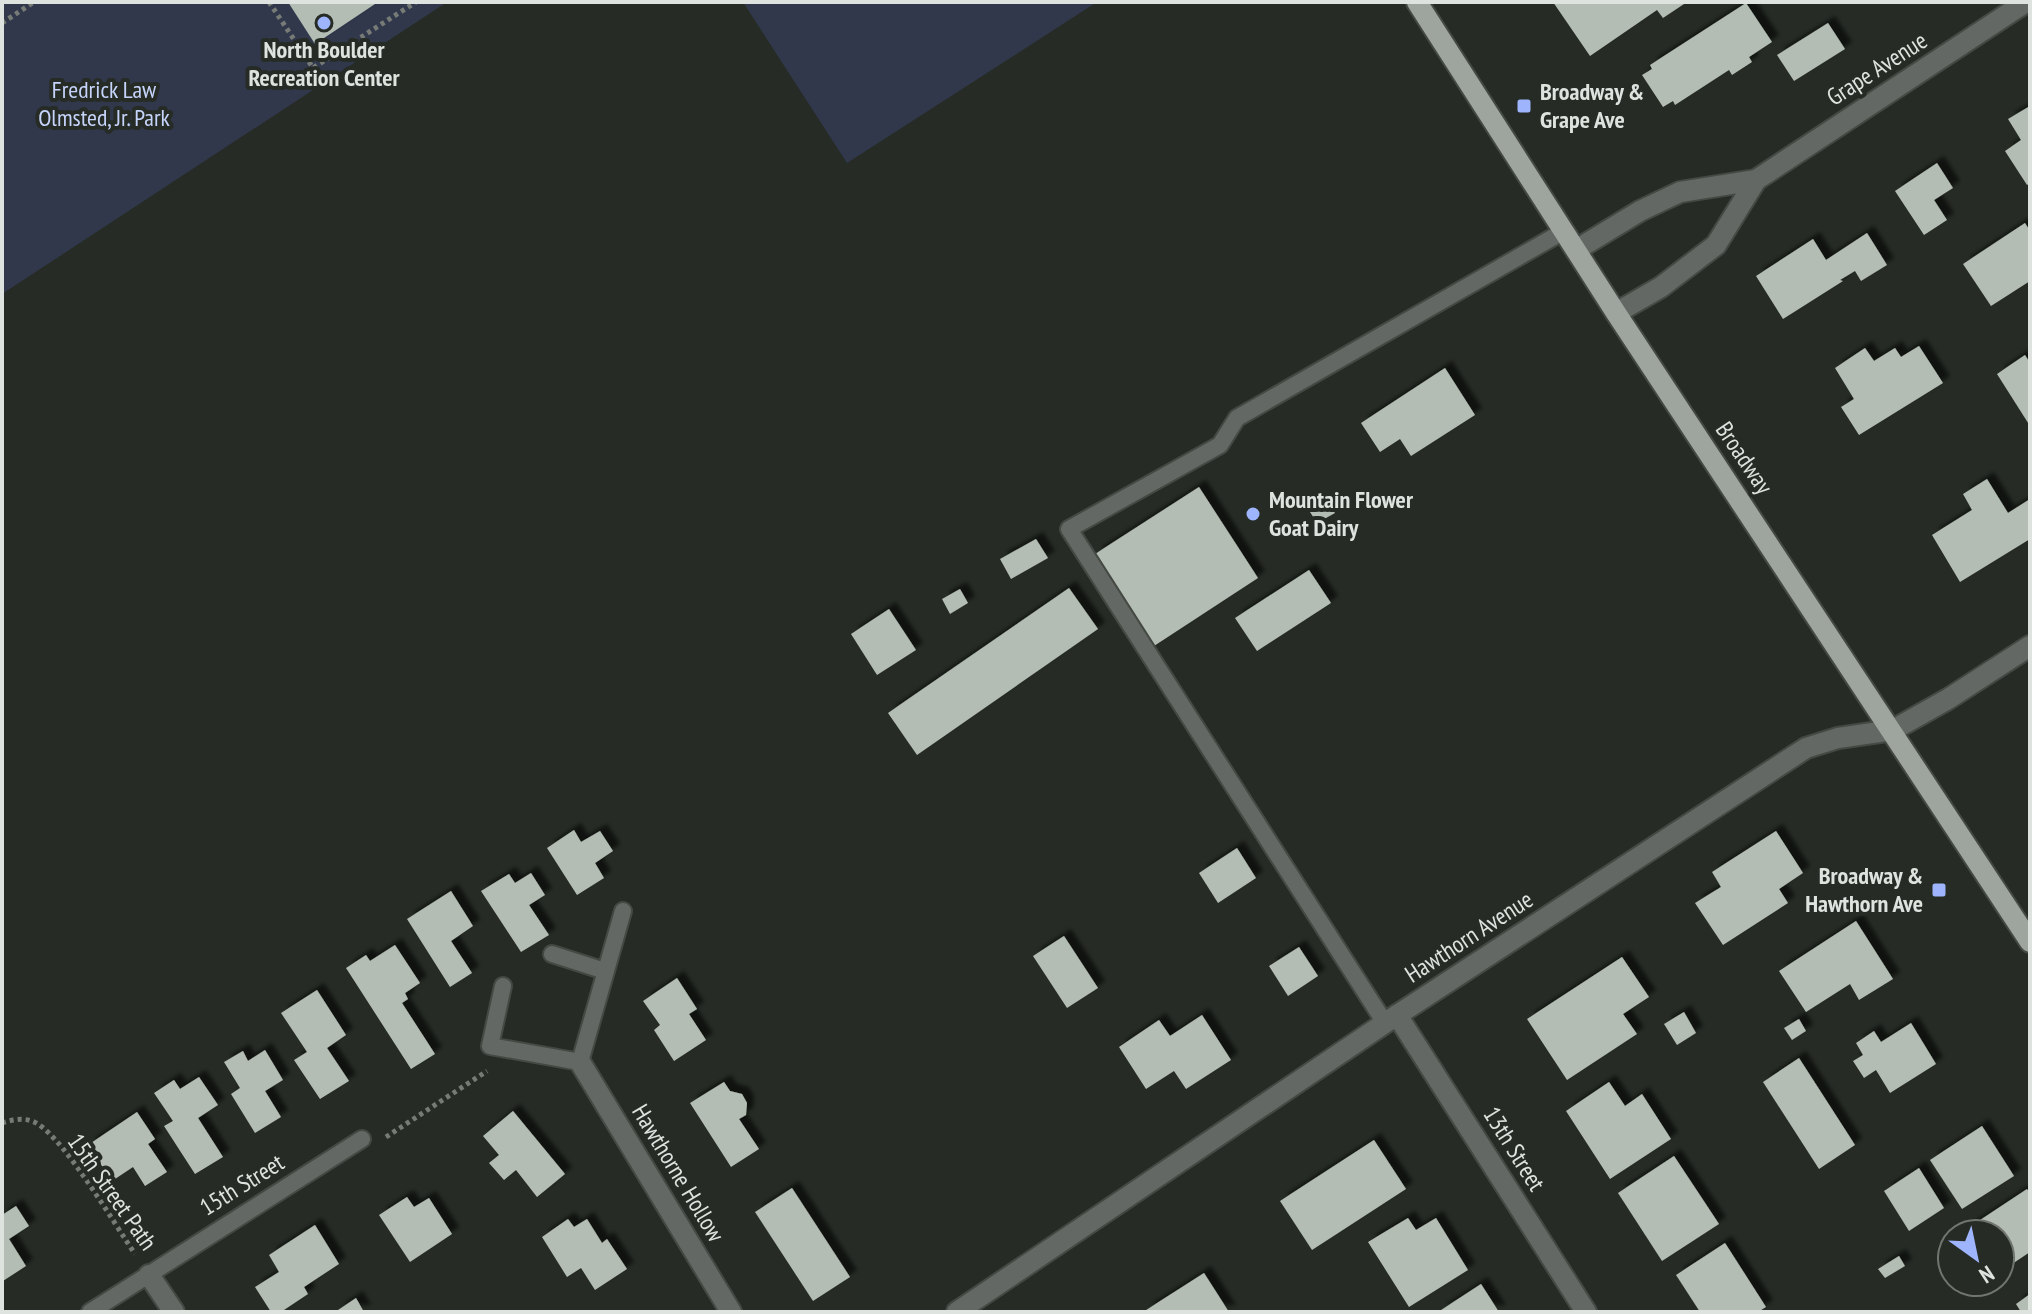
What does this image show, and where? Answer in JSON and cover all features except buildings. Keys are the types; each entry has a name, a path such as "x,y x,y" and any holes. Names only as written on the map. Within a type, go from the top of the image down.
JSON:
{"main road":[{"name":"Broadway","path":"1417,2 1616,313 2030,942"}],"street":[{"name":"Grape Avenue","path":"1576,250 1640,211 1680,192 1756,180 2026,2"},
{"name":"Grape Avenue","path":"1616,313 1661,287 1716,245 1756,180"},
{"name":"Hawthorn Avenue","path":"957,1312 1391,1019 1806,748 1838,738 1893,730 2030,646"},
{"name":"13th Street","path":"1391,1019 1586,1312"},
{"name":"Hawthorne Hollow","path":"580,1062 731,1312"},
{"path":"149,1275 174,1312"}],"lane":[{"path":"1391,1019 1069,529 1220,445 1237,418 1564,231"},
{"path":"503,986 490,1046 580,1062 623,911"},
{"path":"552,954 605,971"},
{"name":"15th Street","path":"90,1312 362,1139"}],"path":[{"path":"2,23 34,2"},
{"path":"269,2 313,68 416,2"},
{"path":"362,1139 378,1142 487,1073 490,1046"},
{"name":"15th Street Path","path":"2,1123 29,1119 40,1125 69,1158 149,1275"}],"green space":[{"name":"Fredrick Law Olmsted, Jr. Park","path":"2,2 447,2 2,294"},
{"path":"743,2 1097,2 847,163"}],"place":[{"name":"North Boulder Recreation Center","path":"324,23"},
{"name":"Broadway & Grape Ave","path":"1524,106"},
{"name":"Mountain Flower Goat Dairy","path":"1253,514"},
{"name":"Broadway & Hawthorn Ave","path":"1939,890"}]}
